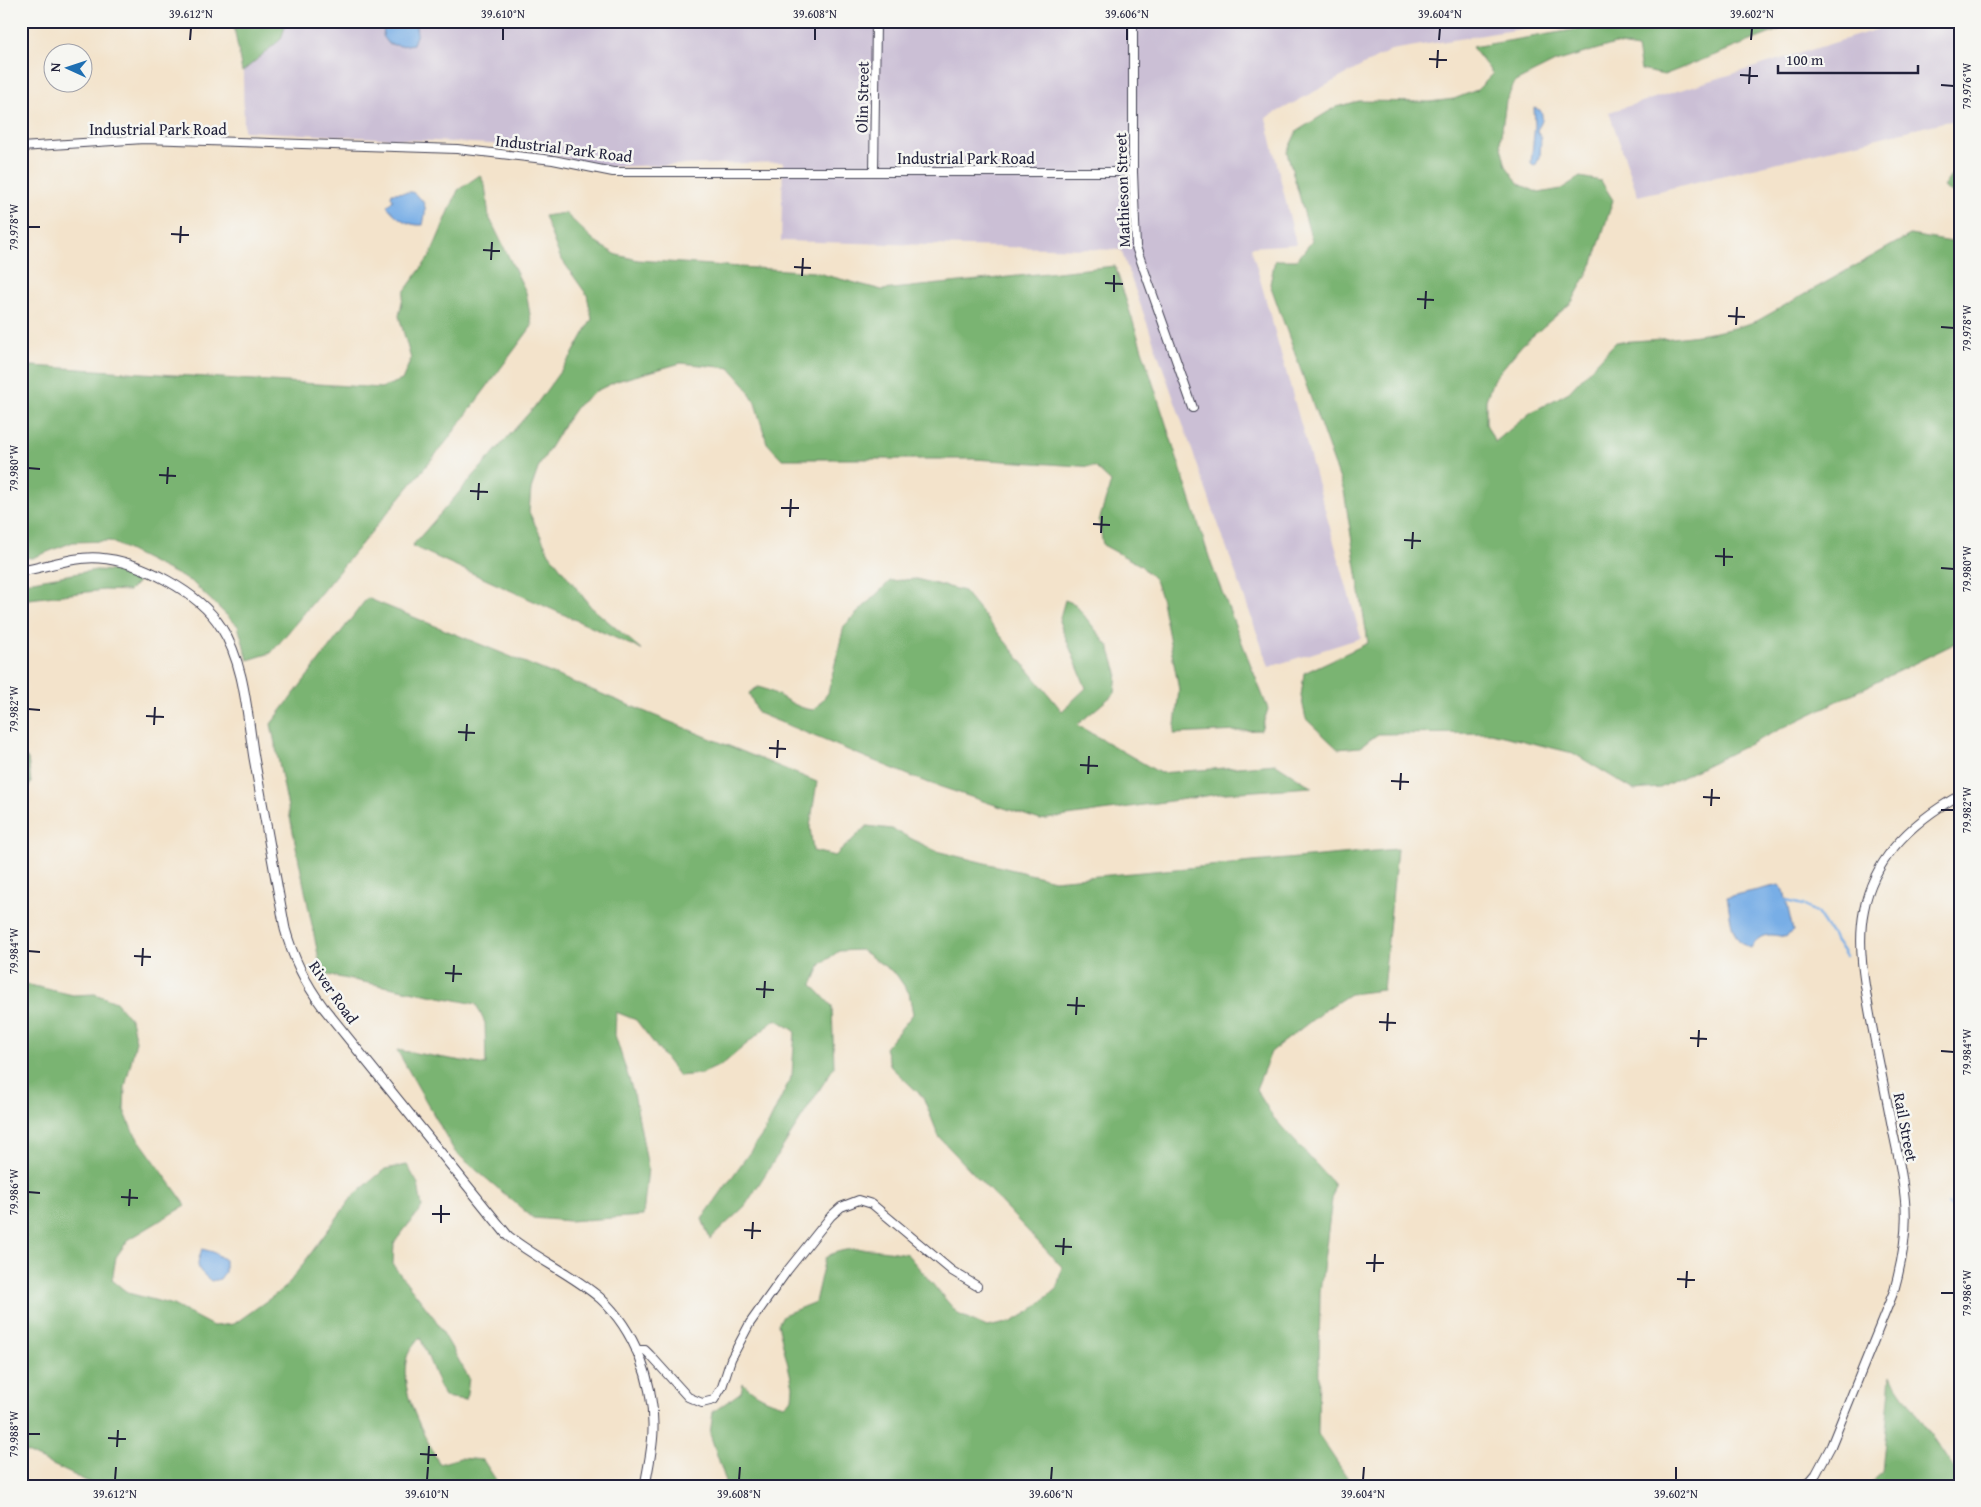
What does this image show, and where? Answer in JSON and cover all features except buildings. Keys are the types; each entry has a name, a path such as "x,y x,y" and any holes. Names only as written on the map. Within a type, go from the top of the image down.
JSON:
{"street":[{"name":"Olin Street","path":"874,172 876,21"},
{"name":"Mathieson Street","path":"1133,21 1136,247 1193,408"},
{"name":"Industrial Park Road","path":"21,147 144,140 183,140 458,149 537,158 613,172 1134,172"},
{"name":"River Road","path":"21,571 81,558 115,560 133,565 184,591 204,606 220,626 230,643 241,681 285,929 300,971 323,1007 496,1223 508,1236 529,1252 600,1298 620,1322 636,1350 648,1386 652,1410 652,1445 646,1486"},
{"name":"Rail Street","path":"1806,1486 1816,1474 1831,1446 1894,1291 1902,1256 1906,1203 1862,965 1864,910 1871,886 1886,858 1898,842 1936,808 1960,795"},
{"path":"636,1350 645,1350 688,1397 702,1403 714,1400 722,1387 742,1338 770,1294 831,1216 841,1207 859,1200 872,1204 952,1271 977,1286"}],"shaded area":[{"path":"242,21 1570,21 1391,50 1266,118 1296,244 1251,247 1361,638 1269,667 1121,250 781,241 783,162 599,167 509,145 244,131"},
{"path":"1896,21 1960,21 1960,120 1944,122 1638,196 1609,112 1898,23"}],"green space":[{"path":"233,21 287,21 281,39 242,72"},
{"path":"1626,21 1806,21 1664,75 1641,70 1637,48 1615,44 1555,62 1515,82 1506,101 1500,143 1506,166 1519,184 1539,193 1561,189 1580,177 1601,181 1613,200 1593,263 1572,302 1522,345 1493,380 1486,400 1486,424 1495,442 1530,413 1569,392 1616,342 1705,334 1757,321 1910,235 1952,242 1960,247 1960,641 1660,788 1634,790 1573,753 1491,733 1378,734 1360,747 1338,749 1306,719 1301,696 1304,673 1368,643 1344,491 1270,284 1275,260 1297,260 1312,241 1287,152 1297,131 1336,107 1359,101 1429,102 1454,99 1477,90 1493,74 1472,47"},
{"path":"1960,166 1960,198 1943,187"},
{"path":"480,175 485,185 489,217 526,292 532,326 446,442 271,653 248,660 238,626 192,582 110,541 73,542 32,558 21,557 21,368 32,366 381,388 402,380 411,359 399,316 404,292 430,256 458,190"},
{"path":"565,213 598,244 617,255 638,260 814,272 882,290 1115,266 1212,566 1268,709 1261,730 1174,734 1179,690 1162,601 1155,580 1140,565 1103,545 1099,521 1111,482 1095,467 974,459 782,459 767,443 755,403 745,385 730,368 681,363 617,381 596,391 578,405 565,423 539,466 531,489 529,512 549,553 591,607 642,650 412,546 535,406 572,355 592,319 587,295 560,257 544,216"},
{"path":"96,570 119,571 138,582 129,591 104,590 21,600 21,583"},
{"path":"916,579 964,591 1062,711 1086,688 1059,621 1065,600 1075,604 1109,647 1117,672 1115,693 1077,725 1160,773 1276,764 1312,787 1226,793 1040,820 923,781 758,713 749,693 758,687 766,689 799,707 814,710 828,693 844,626 890,581"},
{"path":"367,598 817,782 810,827 813,851 835,856 867,826 892,829 936,851 1054,880 1397,849 1383,990 1350,994 1325,1010 1271,1052 1256,1089 1273,1117 1334,1184 1320,1292 1318,1434 1353,1486 724,1486 725,1479 710,1434 713,1412 741,1392 743,1383 757,1394 784,1405 792,1398 793,1386 778,1324 783,1315 815,1302 825,1258 843,1250 854,1249 907,1254 958,1314 987,1327 1012,1322 1032,1310 1057,1288 1062,1267 939,1137 923,1097 891,1067 885,1048 913,1014 909,993 896,974 861,950 839,951 821,964 812,985 832,1006 834,1067 745,1206 710,1239 702,1219 765,1131 792,1075 795,1031 776,1019 723,1064 701,1074 679,1076 636,1020 616,1012 615,1035 635,1098 648,1168 643,1216 569,1221 533,1218 455,1152 397,1050 486,1065 485,1023 476,1004 322,974 271,724"},
{"path":"21,755 28,759 31,783 21,799"},
{"path":"21,983 73,995 95,994 116,1002 131,1020 136,1041 125,1087 124,1110 132,1130 186,1205 128,1240 116,1257 112,1280 128,1293 173,1305 213,1326 234,1324 286,1287 353,1196 385,1169 407,1165 418,1184 422,1207 394,1243 393,1265 435,1319 469,1378 466,1400 444,1397 420,1337 407,1357 405,1371 409,1398 420,1426 439,1464 460,1458 483,1460 500,1486 97,1486 21,1450"},
{"path":"1891,1376 1960,1478 1960,1486 1867,1486 1882,1473"}],"water":[{"path":"385,21 415,21 417,33 413,44 401,46 389,44 383,36"},
{"path":"1534,108 1540,110 1542,118 1537,130 1541,138 1540,157 1535,166 1531,162 1535,125"},
{"path":"412,192 425,205 423,225 407,223 387,206 393,200 392,193"},
{"path":"1779,885 1784,890 1793,931 1784,937 1769,935 1761,937 1751,948 1744,945 1735,934 1727,897"},
{"path":"202,1249 213,1252 225,1260 225,1272 220,1279 211,1281 200,1271 198,1260"}],"waterway":[{"path":"1786,901 1803,905 1817,913 1846,956"},
{"path":"1948,1204 1960,1214"}]}
